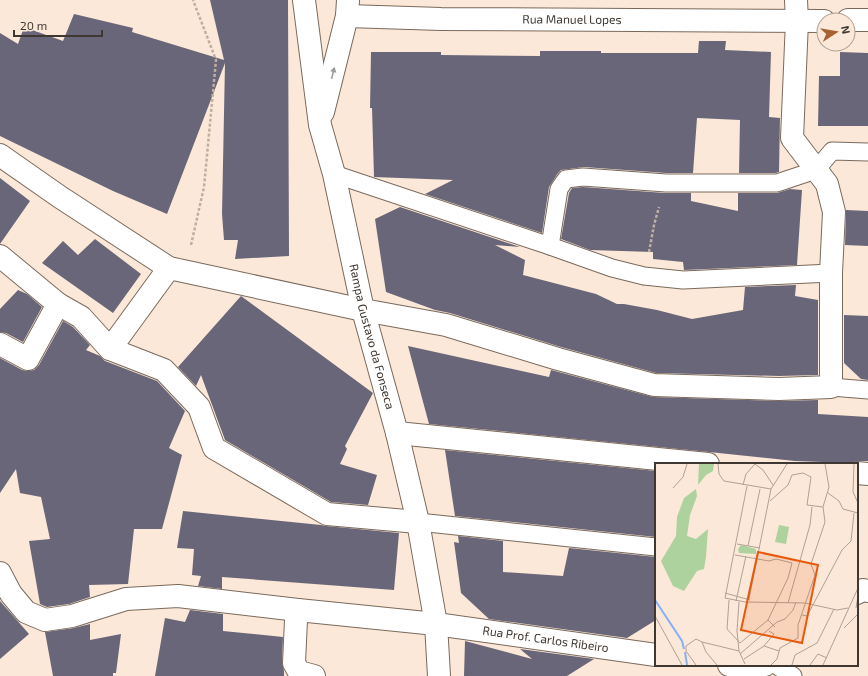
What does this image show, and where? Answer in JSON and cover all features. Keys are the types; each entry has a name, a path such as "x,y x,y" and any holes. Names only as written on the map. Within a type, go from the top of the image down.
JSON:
{"street":[{"path":"304,0 320,125"},
{"path":"0,155 60,197 177,270 363,310 446,325 558,359 654,385 779,389 831,387 831,273 834,212 827,184 792,138 797,21 796,0"},
{"name":"Rampa Gustavo da Fonseca","path":"348,8 320,125 334,174 363,310 397,433 418,522 436,624 439,676"},
{"name":"Rua Manuel Lopes","path":"348,8 449,19 816,21"},
{"path":"856,20 868,20"},
{"path":"0,256 58,304 81,317 110,349 164,370 199,407 214,448 327,514 418,522"},
{"path":"110,349 177,270"},
{"path":"0,344 28,359 58,304"},
{"path":"397,433 698,463"},
{"path":"858,473 868,474"},
{"name":"Rua Prof. Carlos Ribeiro","path":"0,573 11,594 26,612 45,620 72,616 126,599 178,596 436,624 655,655"},
{"path":"298,610 296,620 294,663 299,672 314,676"},
{"path":"736,666 749,668 759,666"}],"lane":[{"path":"550,246 560,189 566,179 583,177 666,183 778,183 816,170 832,151 868,152"},
{"path":"334,174 612,268 644,276 683,280 831,273"},
{"path":"831,387 868,390"},
{"path":"418,522 655,547"},
{"path":"778,666 793,676"}],"path":[{"path":"177,270 204,187 216,60 193,0"},
{"path":"644,276 654,225 666,183"}],"building":[{"path":"210,0 288,0 289,256 235,259 238,240 224,240 222,214 225,63 167,214 113,191 0,136 0,33 18,44 24,27 63,41 74,14 133,28 132,32 224,60"},
{"path":"699,41 726,41 725,50 771,52 769,117 780,118 779,172 739,173 740,120 697,118 693,173 666,173 584,167 561,170 549,187 542,233 425,194 453,180 374,177 372,108 370,108 371,52 441,52 441,55 540,56 540,51 601,51 601,53 698,53"},
{"path":"840,52 868,53 868,126 818,126 819,76 840,76"},
{"path":"0,178 30,201 0,244"},
{"path":"583,187 665,193 691,193 691,201 738,211 738,193 777,193 790,189 802,190 797,265 684,270 683,262 653,259 653,252 590,250 561,239 569,193 572,188"},
{"path":"400,207 520,247 495,245 525,260 523,275 596,294 617,304 657,310 692,319 743,310 745,287 796,285 795,296 818,300 818,375 779,376 656,373 561,347 450,313 435,310 386,292 375,219"},
{"path":"846,210 868,211 868,246 845,245"},
{"path":"95,239 141,274 113,313 42,263 63,241 78,255"},
{"path":"18,290 27,294 42,307 23,342 6,333 0,332 0,309"},
{"path":"241,296 373,393 345,446 347,449 340,464 377,475 368,505 331,502 225,440 201,375 196,386 178,367"},
{"path":"844,315 868,316 868,380 861,379 844,363"},
{"path":"63,321 73,327 90,345 86,350 100,356 105,361 157,381 185,411 169,448 182,455 162,529 134,529 128,584 89,585 90,597 69,604 47,607 40,604 29,541 50,539 41,497 20,493 16,469 0,493 0,358 22,370 34,370 39,365"},
{"path":"408,346 549,377 551,370 653,397 779,401 818,400 818,414 868,417 868,461 850,463 795,461 429,424"},
{"path":"445,450 655,471 655,537 455,516"},
{"path":"183,511 399,533 394,590 222,577 222,589 198,586 201,576 192,575 194,549 177,548"},
{"path":"458,536 503,541 503,572 563,576 569,548 655,557 655,621 627,638 489,619 461,593 454,542 459,543"},
{"path":"0,601 29,634 0,659"},
{"path":"190,610 223,614 223,631 283,637 282,662 284,676 155,676 165,618 185,622"},
{"path":"90,624 90,640 121,634 116,673 113,673 113,676 53,676 45,632"},
{"path":"465,641 532,659 520,649 594,659 567,676 464,676"}]}
